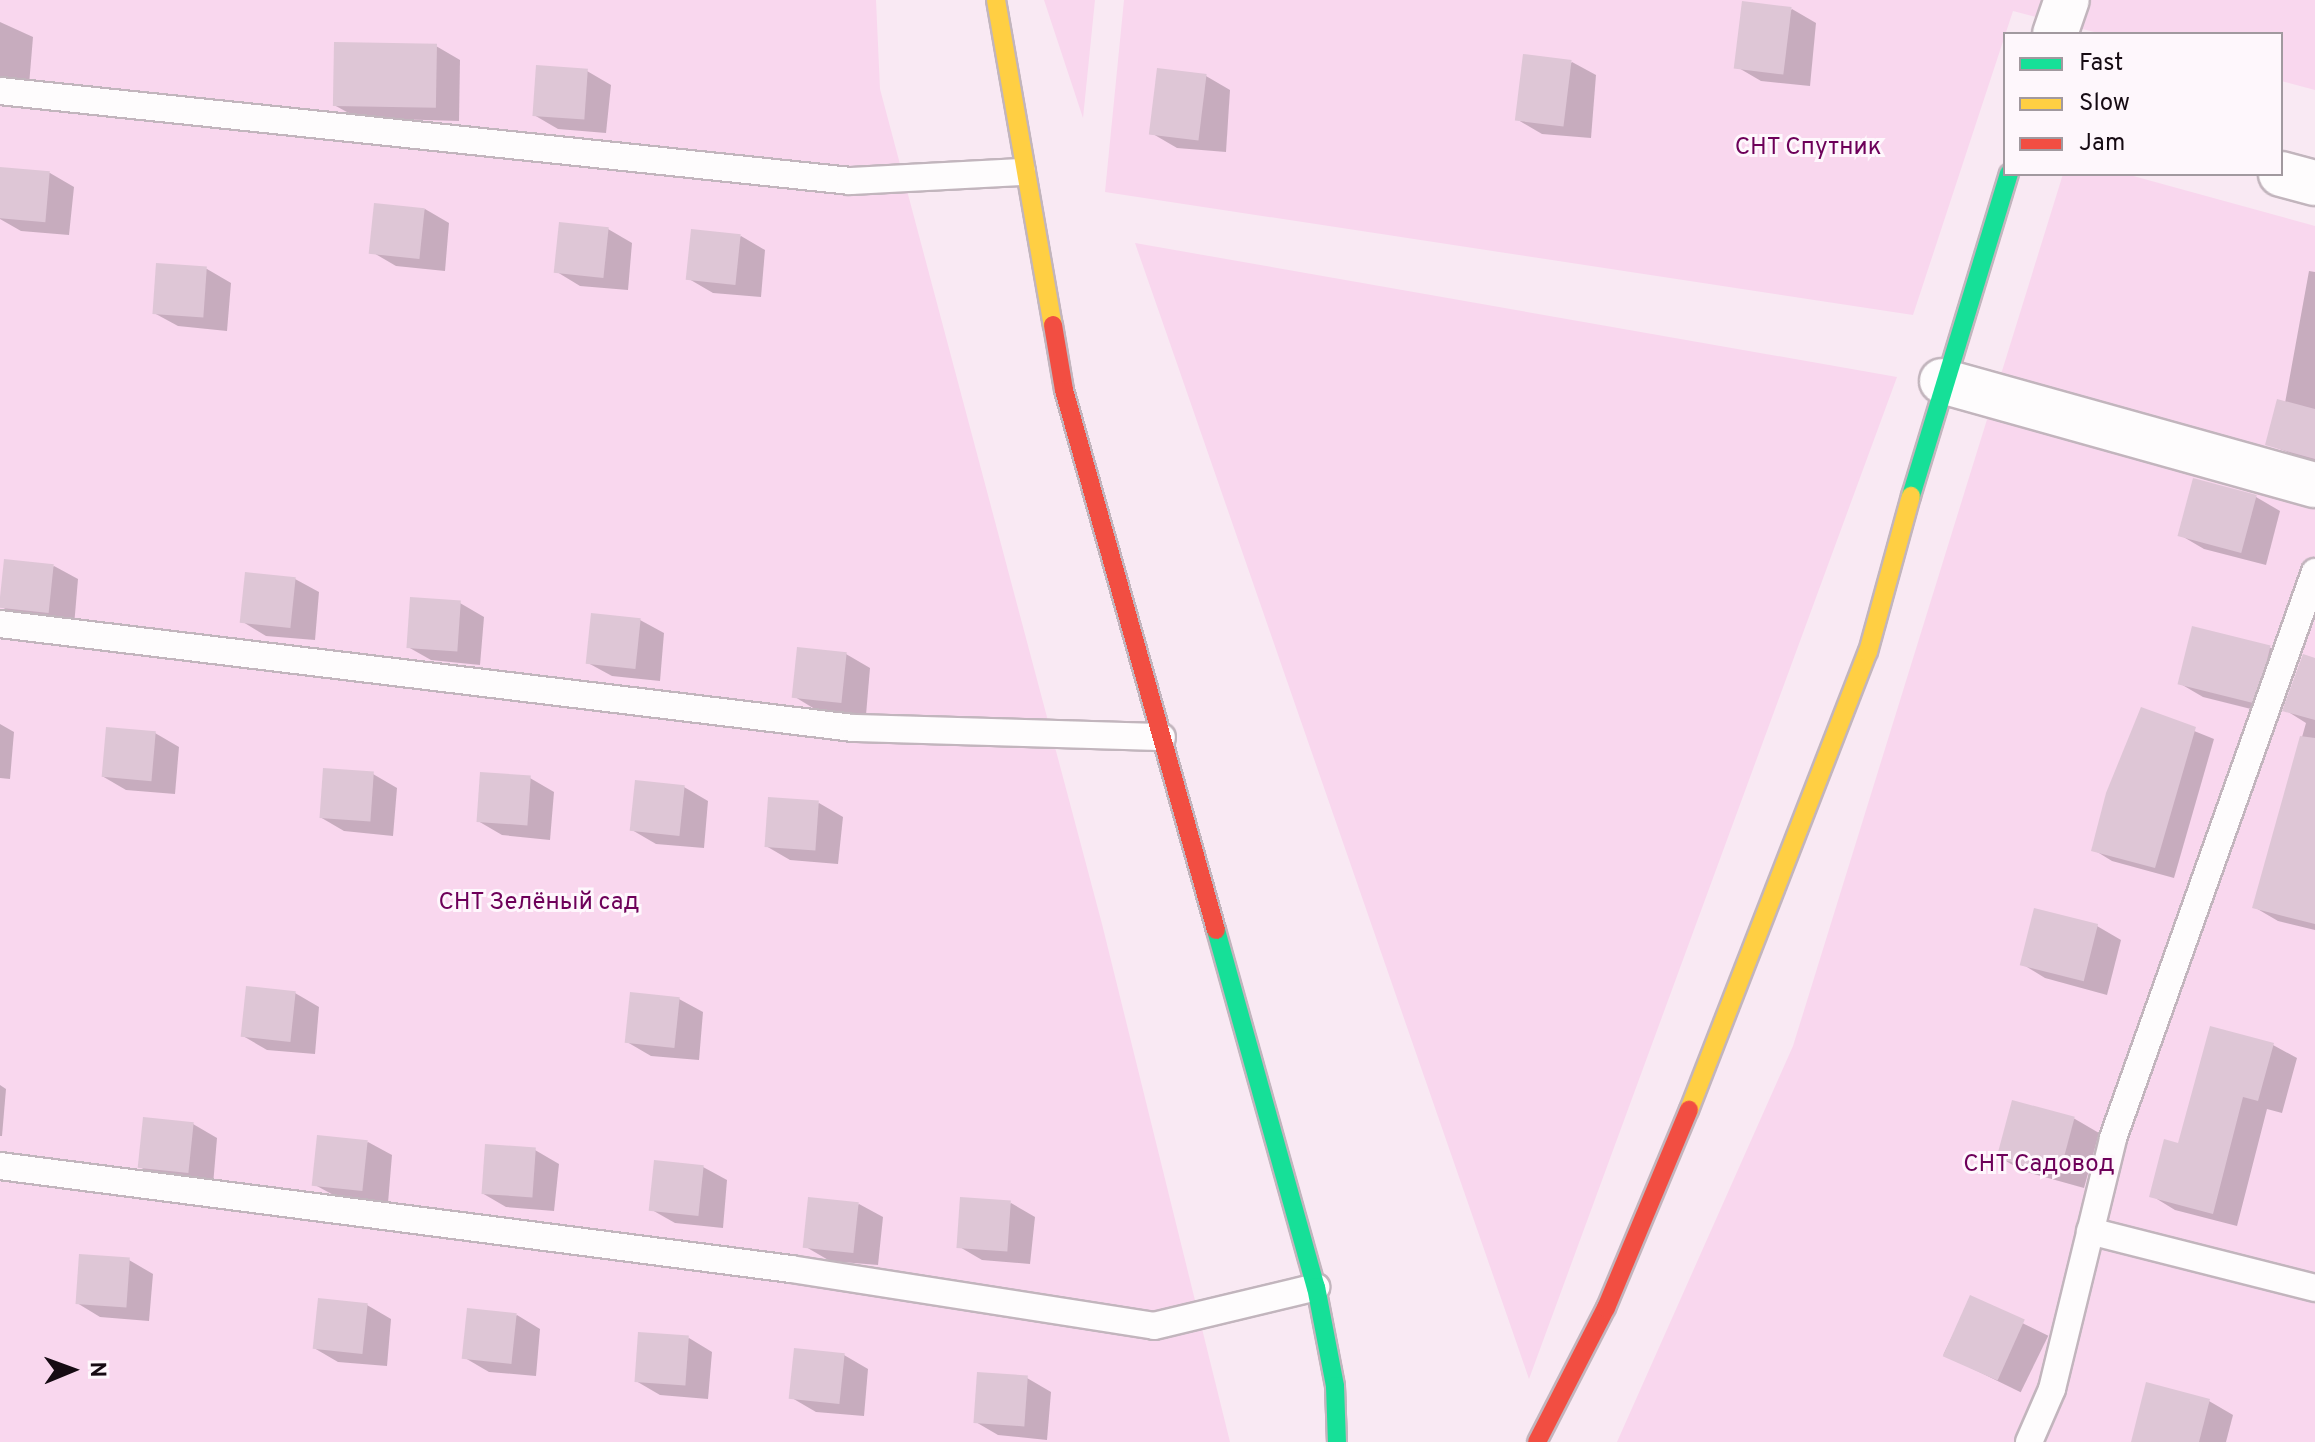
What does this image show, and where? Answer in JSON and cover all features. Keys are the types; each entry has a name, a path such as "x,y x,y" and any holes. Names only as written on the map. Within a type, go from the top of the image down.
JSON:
{"main road":[{"path":"996,0 1022,172 1064,390 1316,1287 1335,1386 1337,1442"},
{"path":"1537,1442 1606,1308 1735,999 1868,652 1942,381 2008,176"}],"street":[{"path":"2056,32 2067,0"},
{"path":"2283,175 2315,183"},
{"path":"1942,381 2315,485"}],"lane":[{"path":"0,91 850,181 1022,172"},
{"path":"2029,1442 2052,1389 2113,1138 2315,572"},
{"path":"0,624 853,728 1162,737"},
{"path":"0,1166 791,1269 1154,1326 1316,1287"},
{"path":"2090,1231 2315,1288"}],"green space":[{"name":"СНТ Зелёный сад","path":"0,0 876,0 880,89 1102,924 1230,1442 0,1442"},
{"path":"1044,0 1095,0 1083,118"},
{"name":"СНТ Спутник","path":"1124,0 2315,0 2315,90 2283,82 2283,32 2094,32 2013,11 2006,32 2003,32 2003,41 1913,315 1105,192"},
{"name":"СНТ Садовод","path":"2062,176 2133,176 2315,226 2315,1442 1617,1442 1793,1046"},
{"path":"1135,243 1897,377 1529,1379 1174,355"}],"building":[{"path":"1742,1 1792,7 1783,75 1734,68"},
{"path":"334,42 437,44 436,108 333,106"},
{"path":"1523,54 1572,60 1563,126 1515,121"},
{"path":"536,65 588,69 584,120 532,116"},
{"path":"1157,68 1207,74 1198,141 1149,135"},
{"path":"0,167 50,171 45,222 0,218"},
{"path":"374,203 425,208 419,259 369,254"},
{"path":"559,222 609,227 603,278 554,273"},
{"path":"691,229 741,234 735,285 686,280"},
{"path":"156,263 207,267 203,317 152,314"},
{"path":"2277,399 2315,409 2315,459 2265,445"},
{"path":"2193,478 2257,495 2241,553 2177,536"},
{"path":"4,559 54,564 49,613 0,608"},
{"path":"245,572 296,577 290,628 240,623"},
{"path":"410,597 461,601 457,651 406,648"},
{"path":"591,613 641,618 635,669 586,664"},
{"path":"2192,626 2271,646 2256,704 2177,684"},
{"path":"797,647 847,652 841,703 792,698"},
{"path":"2303,654 2315,658 2315,720 2282,711"},
{"path":"2141,707 2196,727 2155,868 2091,851 2106,793"},
{"path":"106,727 156,731 151,781 102,777"},
{"path":"2300,736 2315,738 2315,924 2252,908"},
{"path":"323,768 374,772 370,821 320,818"},
{"path":"480,772 531,776 527,825 477,822"},
{"path":"635,780 685,785 679,836 630,831"},
{"path":"768,797 819,801 815,850 765,847"},
{"path":"2034,908 2098,924 2084,981 2020,965"},
{"path":"246,986 296,991 290,1042 241,1037"},
{"path":"630,992 680,997 674,1048 625,1043"},
{"path":"2210,1026 2274,1043 2258,1101 2243,1097 2213,1214 2149,1197 2164,1139 2178,1143"},
{"path":"2012,1100 2075,1117 2059,1175 1996,1158"},
{"path":"143,1117 194,1122 188,1173 138,1168"},
{"path":"317,1135 368,1140 362,1191 312,1186"},
{"path":"485,1144 536,1148 532,1197 482,1194"},
{"path":"654,1160 704,1165 698,1216 649,1211"},
{"path":"808,1197 859,1202 853,1253 803,1248"},
{"path":"960,1197 1011,1201 1007,1251 956,1248"},
{"path":"79,1254 130,1258 126,1307 76,1304"},
{"path":"1970,1295 2025,1319 1998,1381 1943,1356"},
{"path":"318,1298 368,1303 362,1354 313,1349"},
{"path":"467,1308 517,1313 511,1364 462,1359"},
{"path":"638,1332 689,1336 685,1385 635,1382"},
{"path":"794,1348 845,1353 839,1404 789,1399"},
{"path":"977,1372 1028,1376 1024,1426 973,1423"},
{"path":"2146,1382 2210,1399 2199,1442 2131,1442"}],"traffic: fast":[{"path":"1911,496 2008,176"},
{"path":"1216,930 1316,1287 1335,1386 1337,1442"}],"traffic: slow":[{"path":"996,0 1053,325"},
{"path":"1689,1110 1868,652 1911,496"}],"traffic: jam":[{"path":"1053,325 1064,390 1216,930"},
{"path":"1537,1442 1606,1308 1689,1110"}]}
